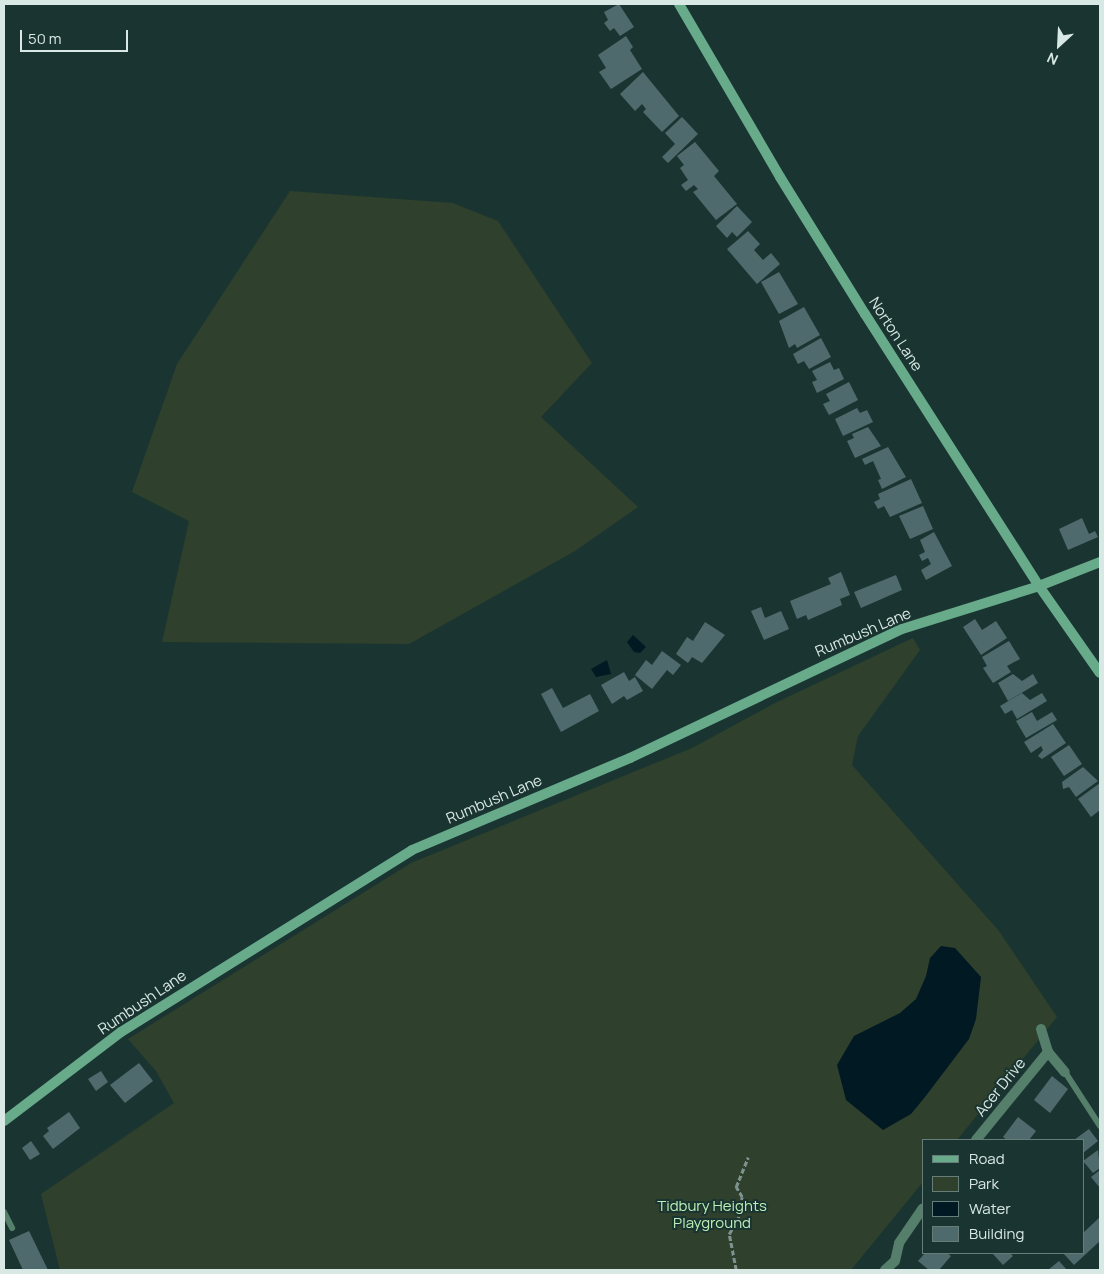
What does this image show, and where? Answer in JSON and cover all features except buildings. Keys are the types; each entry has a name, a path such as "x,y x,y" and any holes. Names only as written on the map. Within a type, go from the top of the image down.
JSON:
{"street":[{"name":"Norton Lane","path":"679,4 780,177 1040,586 1100,673"},
{"name":"Rumbush Lane","path":"4,1121 121,1032 412,850 630,758 902,629 1040,586 1100,562"},
{"path":"1041,1029 1048,1052 1065,1072"},
{"name":"Acer Drive","path":"977,1139 1048,1052"},
{"path":"885,1270 895,1261 899,1243 922,1209"}],"lane":[{"path":"1065,1072 1100,1126"},
{"path":"4,1212 12,1228"}],"path":[{"path":"736,1270 729,1234 740,1215 742,1197 736,1187 748,1157"}],"green space":[{"path":"290,191 453,203 498,221 592,363 541,417 638,507 575,551 409,644 162,642 189,521 132,492 177,364"},
{"name":"Tidbury Heights Playground","path":"913,638 920,650 858,736 852,765 999,931 1057,1017 958,1139 922,1139 922,1183 851,1270 60,1270 41,1194 174,1103 156,1071 128,1039 411,863 692,748 777,702"}],"water":[{"path":"633,635 646,647 640,653 634,652 627,642"},
{"path":"607,660 611,674 596,677 591,669"},
{"path":"941,946 955,948 981,977 976,1019 969,1039 911,1114 883,1130 846,1100 837,1065 854,1036 900,1013 916,999 926,976 930,958"}]}
